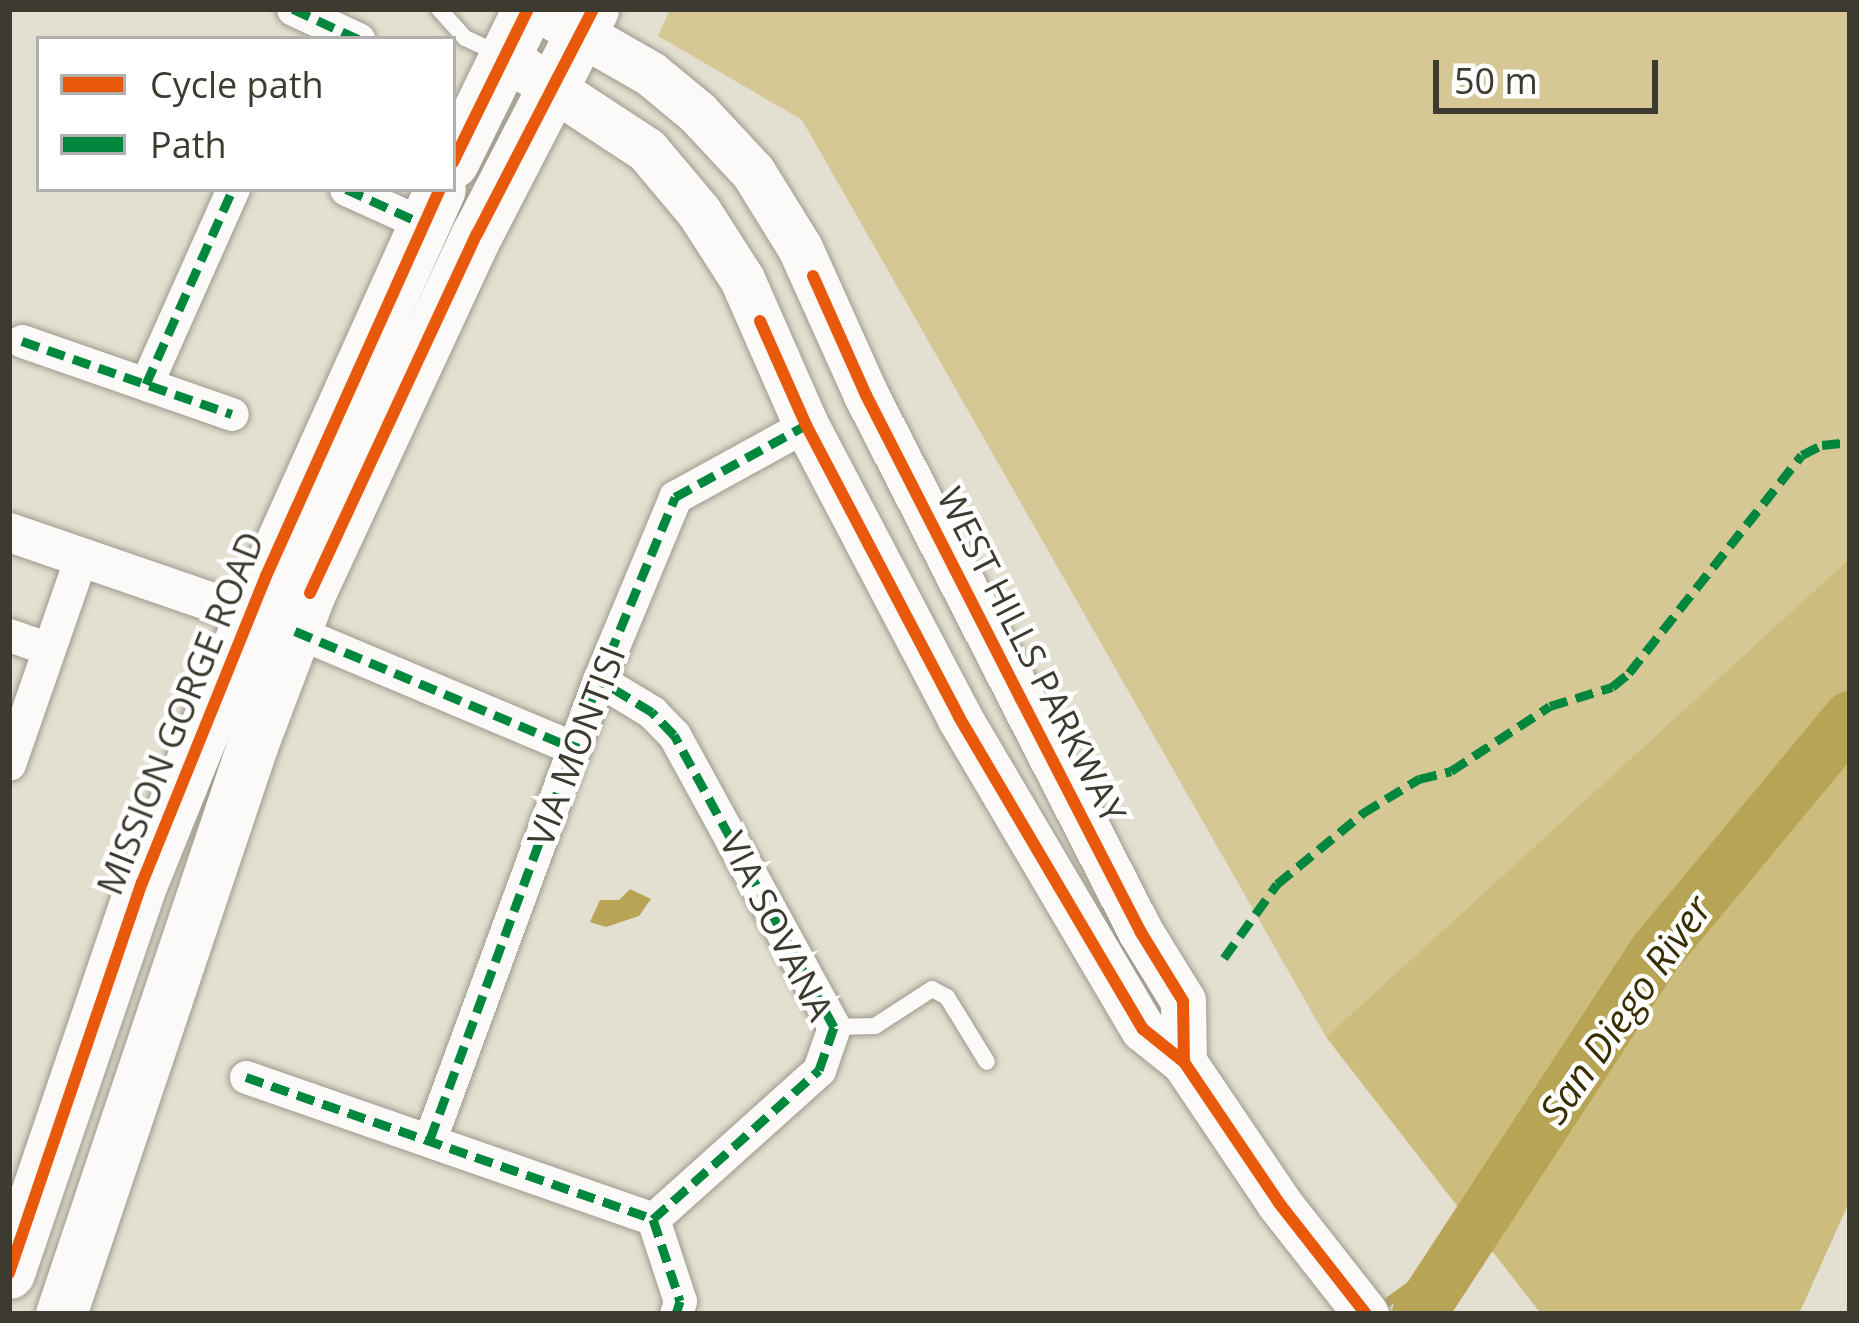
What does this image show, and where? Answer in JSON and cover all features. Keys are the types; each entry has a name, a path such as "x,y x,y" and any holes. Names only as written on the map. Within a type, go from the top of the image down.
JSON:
{"main road":[{"path":"456,155 528,9"},
{"name":"MISSION GORGE ROAD","path":"13,1250 142,883 555,86 571,17"},
{"name":"WEST HILLS PARKWAY","path":"571,17 698,112 753,172 800,248 907,476 1140,931 1183,1001 1184,1062"},
{"path":"504,56 647,150 699,212 742,279 806,424 959,718 1102,962 1143,1029 1184,1062 1236,1142 1366,1314"},
{"name":"MISSION GORGE ROAD","path":"61,1314 273,623 431,207"}],"street":[{"path":"293,9 352,36"},
{"path":"146,384 232,192"},
{"path":"358,192 431,207"},
{"path":"22,341 232,415"},
{"name":"VIA MONTISI","path":"430,1139 599,680 674,497 806,424"},
{"path":"9,532 273,623 574,748"},
{"path":"9,764 81,557"},
{"path":"9,635 49,649"},
{"name":"VIA SOVANA","path":"599,680 652,712 674,735 834,1027 819,1070 653,1219"},
{"path":"246,1077 653,1219 680,1301 676,1314"},
{"path":"13,1250 80,1260"}],"lane":[{"path":"439,9 465,38 504,56"},
{"path":"834,1027 874,1026 932,989 947,997 987,1062"}],"shaded area":[{"path":"670,9 1850,9 1850,558 1326,1037 802,120 658,36"},
{"path":"1850,558 1850,1200 1799,1314 1541,1314 1326,1037"},
{"path":"630,889 651,899 639,916 606,927 590,922 600,900 619,900"}],"waterway":[{"name":"San Diego River","path":"1419,1314 1656,952 1850,718"},
{"path":"1380,1307 1457,1251"}],"marked path":[{"path":"293,9 352,36"},
{"path":"146,384 232,192"},
{"path":"353,192 423,224"},
{"path":"22,341 232,414"},
{"path":"430,1139 599,680 675,497 806,425"},
{"path":"1224,958 1277,884 1363,813 1419,779 1451,771 1550,706 1612,687 1629,673 1802,455 1822,445 1850,442"},
{"path":"295,631 574,748"},
{"path":"246,1077 653,1219 819,1070 834,1027 674,735 652,712 599,680"},
{"path":"653,1219 680,1301 676,1314"}],"cycle path":[{"path":"456,156 528,9"},
{"path":"310,593 477,234 593,9"},
{"path":"9,1273 142,883 266,576 439,192"},
{"path":"813,276 866,395 1021,699 1140,931 1183,1001 1184,1062"},
{"path":"760,321 806,425 959,717 1143,1029 1184,1062 1279,1203 1366,1314"}]}
